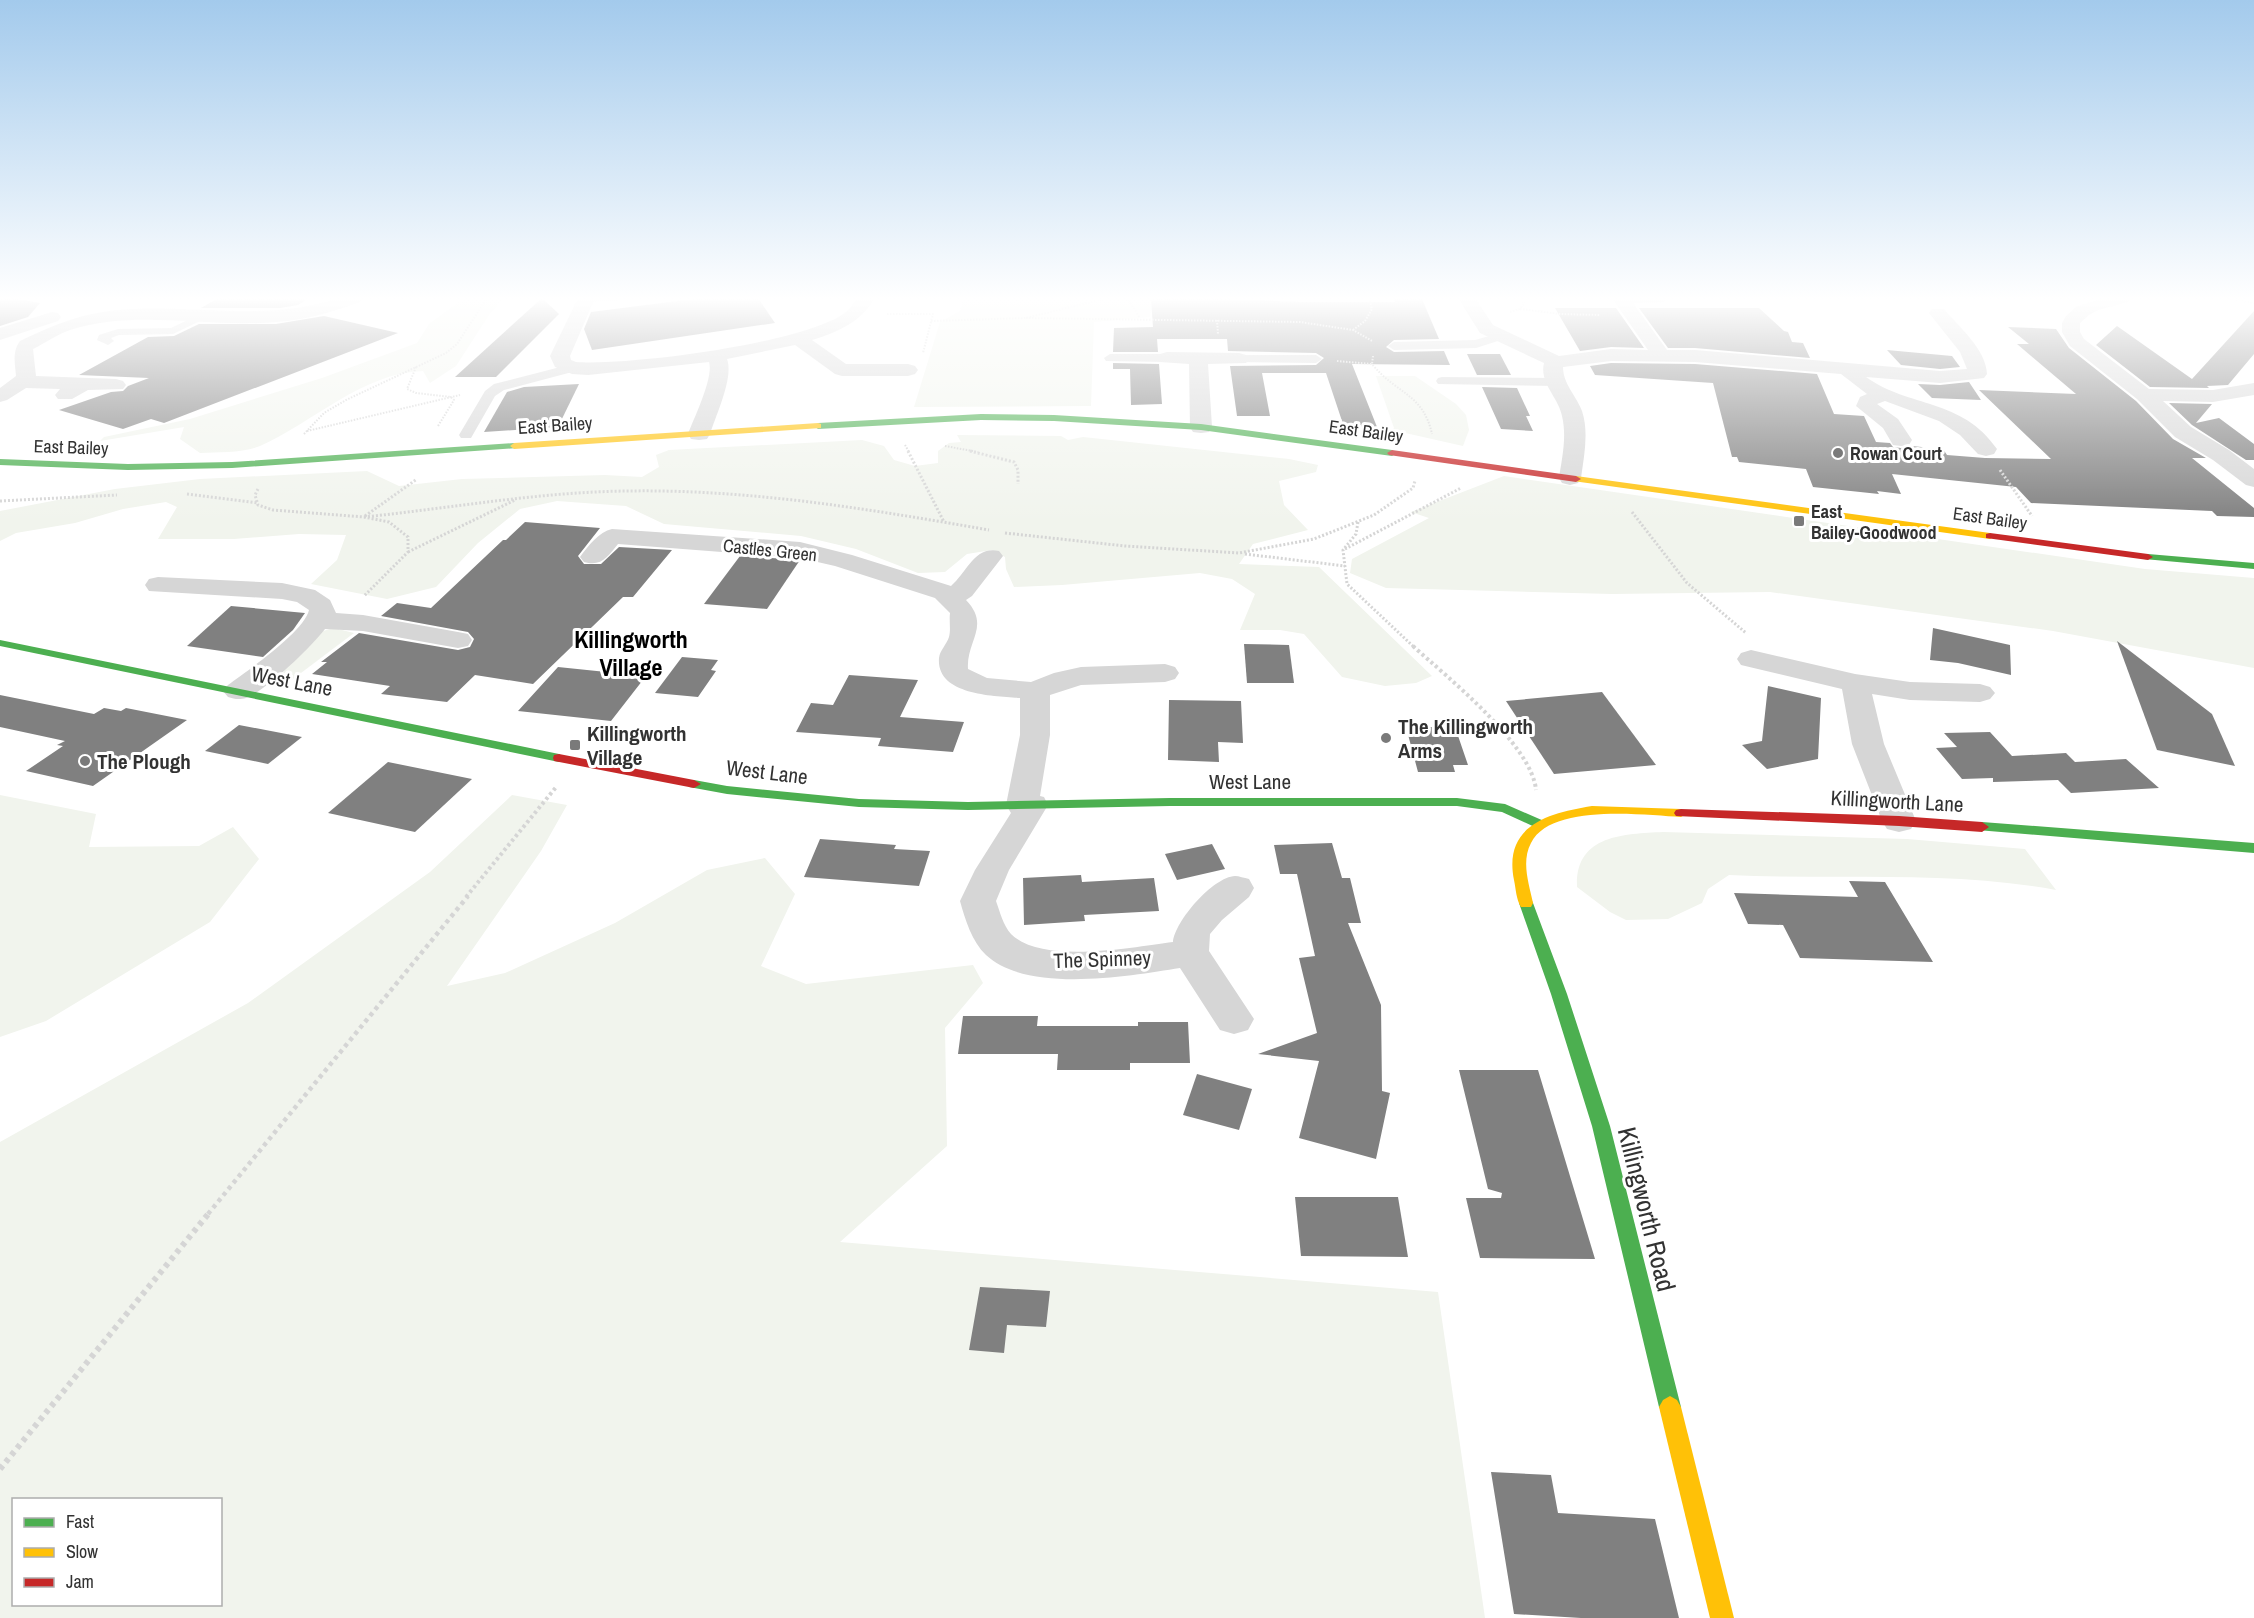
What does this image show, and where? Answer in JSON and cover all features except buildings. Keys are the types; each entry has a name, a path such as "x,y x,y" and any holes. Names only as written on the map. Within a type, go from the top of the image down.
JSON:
{"street":[{"path":"0,396 22,382 26,374"},
{"path":"699,434 719,374"},
{"path":"1199,374 1201,426"},
{"path":"1552,374 1572,412 1575,432 1570,478"},
{"path":"1852,374 1864,385 1883,395 1928,408 1950,418 1970,432 1986,449"},
{"path":"1894,374 1940,377 1977,374"},
{"path":"2117,374 2144,395 2183,432 2221,455 2254,480"},
{"path":"22,382 116,385"},
{"path":"64,395 84,384"},
{"path":"2144,395 2213,396 2254,389"},
{"path":"1883,395 1867,401 1866,405 1890,421 1901,440"},
{"name":"East Bailey","path":"0,462 128,467 232,465 981,417 1054,418 1201,426 2050,544 2180,561 2254,566"},
{"name":"Castles Green","path":"593,557 612,536 800,550 855,564 944,592 950,598"},
{"path":"990,556 963,590 950,598 963,612 963,636 953,655 954,673 981,686 1035,691 1049,682 1086,676 1165,673"},
{"path":"158,585 261,581 282,591 306,596 321,606 323,612 318,620 283,657 238,691"},
{"path":"318,620 363,623 458,640"},
{"name":"West Lane","path":"0,643 576,762 727,790 848,802 957,806 1170,801 1457,802 1505,808 1539,824"},
{"path":"1751,659 1855,683 1910,691 1980,693"},
{"path":"1855,683 1868,744 1899,821"},
{"path":"1027,805 1035,735 1035,691"},
{"name":"The Spinney","path":"1027,805 978,901 986,927 1001,947 1021,959 1063,965 1111,963 1190,953"},
{"name":"Killingworth Lane","path":"1539,824 1557,817 1607,810 1899,821 2254,848"},
{"name":"Killingworth Road","path":"1539,824 1529,832 1521,844 1518,857 1522,892 1559,994 1601,1126 1722,1618"},
{"path":"1234,1019 1190,953 1192,932 1209,910 1236,888"}],"lane":[{"path":"466,435 490,394 499,387 551,374"},
{"path":"1442,381 1556,382"}],"path":[{"path":"299,438 324,413 402,374"},
{"path":"1379,374 1386,382 1413,397 1429,417 1432,437"},
{"path":"306,431 499,387"},
{"path":"911,441 904,443 944,522"},
{"path":"936,444 994,455 1014,462 1018,470 1018,484"},
{"path":"1986,449 2050,544"},
{"path":"1343,550 1422,506 1502,469"},
{"path":"1239,553 1314,539 1358,522 1374,515 1413,488 1416,478"},
{"path":"1609,484 1687,583 1786,667"},
{"path":"258,503 255,495 259,486"},
{"path":"364,517 518,499 625,491 693,491 792,498 991,530"},
{"path":"181,493 258,503 273,510 364,517 389,522 408,537 408,552"},
{"path":"0,501 125,494"},
{"path":"363,623 383,603 359,601 408,552 518,499"},
{"path":"1358,522 1356,534 1343,550 1347,584 1506,734 1535,780 1539,824"},
{"path":"1003,532 1125,546 1239,553 1345,566"},
{"path":"0,1468 576,762"}],"shaded area":[{"path":"334,374 405,374 379,380 359,389 280,436 246,450 200,453 180,439 184,427 100,441 104,437 190,419"},
{"path":"424,374 445,374 430,383"},
{"path":"924,374 1092,374 1091,406 914,407"},
{"path":"1376,376 1415,376 1456,404 1466,415 1469,430 1463,446 1392,430 1394,428"},
{"path":"957,435 1061,436 1068,440 1083,437 1289,459 1318,465 1316,472 1279,481 1284,505 1308,530 1253,544 1239,564 1319,567 1432,676 1416,683 1385,686 1342,677 1304,634 1280,630 1240,630 1255,594 1232,579 1200,573 1014,587 1006,569 1005,557 992,550 967,554 945,572 918,573 856,549 801,536 664,524 626,506 557,501 520,509 478,543 436,587 387,599 311,584 337,560 346,535 299,534 234,539 158,539 177,507 166,502 123,509 75,523 16,533 0,541 0,511 115,489 200,479 367,471 399,486 462,479 605,475 642,477 659,467 656,455 669,450 862,440 884,446 894,460 915,466 938,463 938,451 949,443 961,442"},
{"path":"1504,476 2145,569 2254,578 2254,668 2053,631 1770,592 1612,594 1386,588 1350,573 1352,559 1429,518 1411,512"},
{"path":"334,628 354,633 289,682 279,680 288,663 323,631"},
{"path":"0,795 96,814 89,847 199,846 233,827 259,859 210,922 46,1021 0,1037"},
{"path":"512,795 567,805 541,851 447,986 505,973 615,923 707,870 765,858 795,894 761,966 806,984 973,965 983,983 945,1028 947,1146 840,1242 1438,1292 1485,1618 0,1618 0,1142 248,1003 430,872"},
{"path":"1663,832 1907,839 2025,849 2056,890 1975,880 1934,878 1729,875 1708,889 1702,903 1668,919 1626,920 1610,912 1577,887 1578,870 1584,857 1593,847 1604,841 1632,834"}],"traffic: fast":[{"path":"818,426 981,417 1054,418 1201,427 1392,453"},
{"path":"0,462 128,467 232,465 514,446"},
{"path":"2148,557 2254,566"},
{"path":"0,643 559,758"},
{"path":"694,784 727,790 859,803 968,806 1170,802 1457,802 1505,808 1539,824"},
{"path":"1982,827 2254,848"},
{"path":"1526,903 1559,994 1601,1126 1670,1407"}],"traffic: slow":[{"path":"514,446 818,426"},
{"path":"1576,479 1990,536"},
{"path":"1526,903 1518,867 1524,842 1540,825 1563,815 1592,811 1681,813"},
{"path":"1670,1407 1722,1618"}],"traffic: jam":[{"path":"1392,453 1576,479"},
{"path":"1990,536 2148,557"},
{"path":"559,758 694,784"},
{"path":"1681,813 1899,821 1982,827"}],"place":[{"name":"Rowan Court","path":"1838,453"},
{"name":"East Bailey-Goodwood","path":"1799,521"},
{"name":"The Killingworth Arms","path":"1386,738"},
{"name":"Killingworth Village","path":"575,745"},
{"name":"The Plough","path":"85,761"}],"district":[{"name":"Killingworth Village","path":"631,653"}]}
